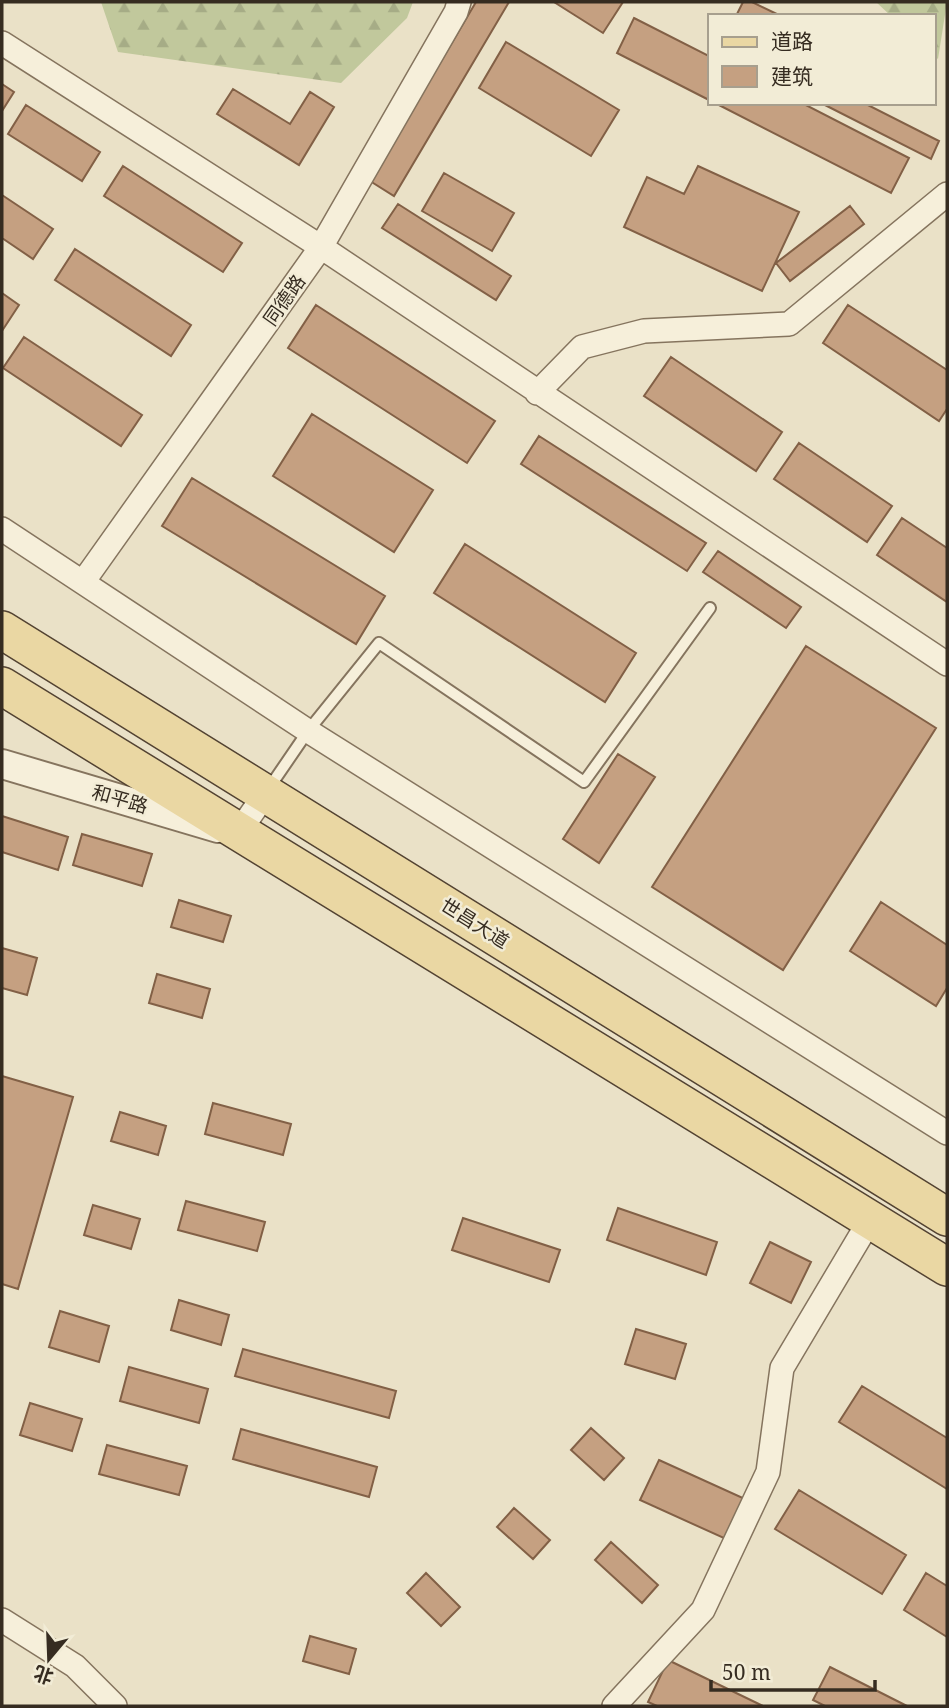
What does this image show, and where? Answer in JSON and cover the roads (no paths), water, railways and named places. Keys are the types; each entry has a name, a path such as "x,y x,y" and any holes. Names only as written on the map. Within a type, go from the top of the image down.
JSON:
{"main road":[{"name":"世昌大道","path":"2,630 947,1217"},
{"path":"2,686 947,1267"}],"street":[{"name":"同德路","path":"83,582 321,247 459,2"},
{"path":"2,43 321,247 947,664"},
{"path":"537,393 582,347 644,331 789,324 947,194"},
{"path":"2,529 309,731 947,1133"},
{"name":"和平路","path":"2,764 238,833"},
{"path":"238,833 266,793"},
{"path":"614,1706 703,1610 768,1472 782,1368 870,1220"},
{"path":"2,1620 75,1665 115,1706"}],"lane":[{"path":"266,793 309,731 379,643 584,782 710,608"}]}
